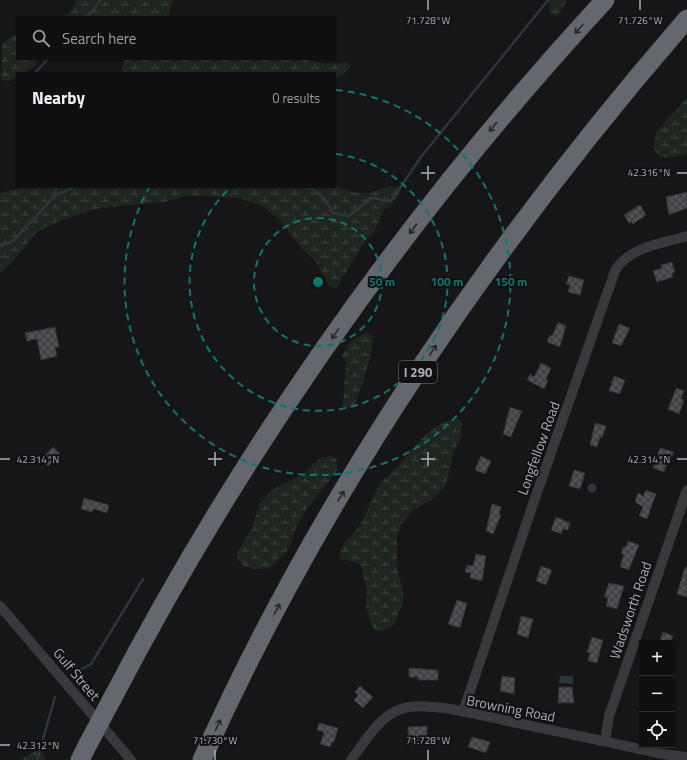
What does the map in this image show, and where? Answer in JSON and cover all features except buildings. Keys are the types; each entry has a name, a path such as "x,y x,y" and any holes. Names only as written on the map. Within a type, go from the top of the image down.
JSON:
{"highway":[{"path":"84,752 157,614 210,524 266,434 333,336 401,244 484,138 605,0"},
{"name":"I 290","path":"202,760 230,699 282,598 328,517 399,400 480,281 536,205 607,114 687,19"}],"street":[{"name":"Longfellow Road","path":"463,712 533,504 616,270 622,262 640,250 687,236"},
{"name":"Wadsworth Road","path":"605,741 609,716 687,490"},
{"name":"Gulf Street","path":"0,606 131,760"},
{"name":"Browning Road","path":"351,760 381,722 398,710 418,706 463,712 662,754 687,757"}],"green space":[{"path":"77,0 173,0 169,16 63,16 70,13"},
{"path":"548,0 567,0 560,14 556,16 550,13"},
{"path":"16,34 16,60 39,60 30,69 24,72 16,72 16,78 10,81 1,80 2,43"},
{"path":"125,60 309,60 326,64 348,62 351,67 336,80 336,72 121,72"},
{"path":"687,98 687,154 666,158 660,157 654,148 656,132"},
{"path":"336,186 348,191 368,193 389,187 400,187 399,196 383,211 375,230 364,242 337,288 330,287 316,262 301,248 282,222 264,207 240,198 196,196 186,196 164,202 100,208 62,220 37,232 13,261 0,273 0,193 21,188 336,188"},
{"path":"366,332 373,336 366,373 353,408 343,408 346,362 342,356 350,342"},
{"path":"458,419 462,422 461,437 454,451 446,486 432,500 413,510 401,525 397,538 397,568 403,590 403,604 393,625 383,631 377,631 372,627 366,608 367,590 361,566 357,562 339,559 340,552 344,543 356,531 378,487 383,481 397,468 424,436 431,430 448,421"},
{"path":"331,456 337,460 337,471 308,507 296,528 289,549 270,568 252,569 240,563 237,559 237,553 252,528 259,504 273,489 302,475 320,458"},
{"path":"40,751 44,754 45,760 20,760 33,752"}],"shaded area":[{"path":"592,483 597,488 592,493 587,488"},
{"path":"560,676 573,676 573,684 559,683"}],"waterway":[{"path":"88,16 101,0"},
{"path":"308,188 319,194 333,213 349,216 371,198 391,201 421,157 548,0"},
{"path":"36,72 47,60"},
{"path":"0,246 13,241 54,197 56,188"},
{"path":"54,196 73,188"},
{"path":"74,673 91,664 143,579"},
{"path":"37,760 55,697"}]}
